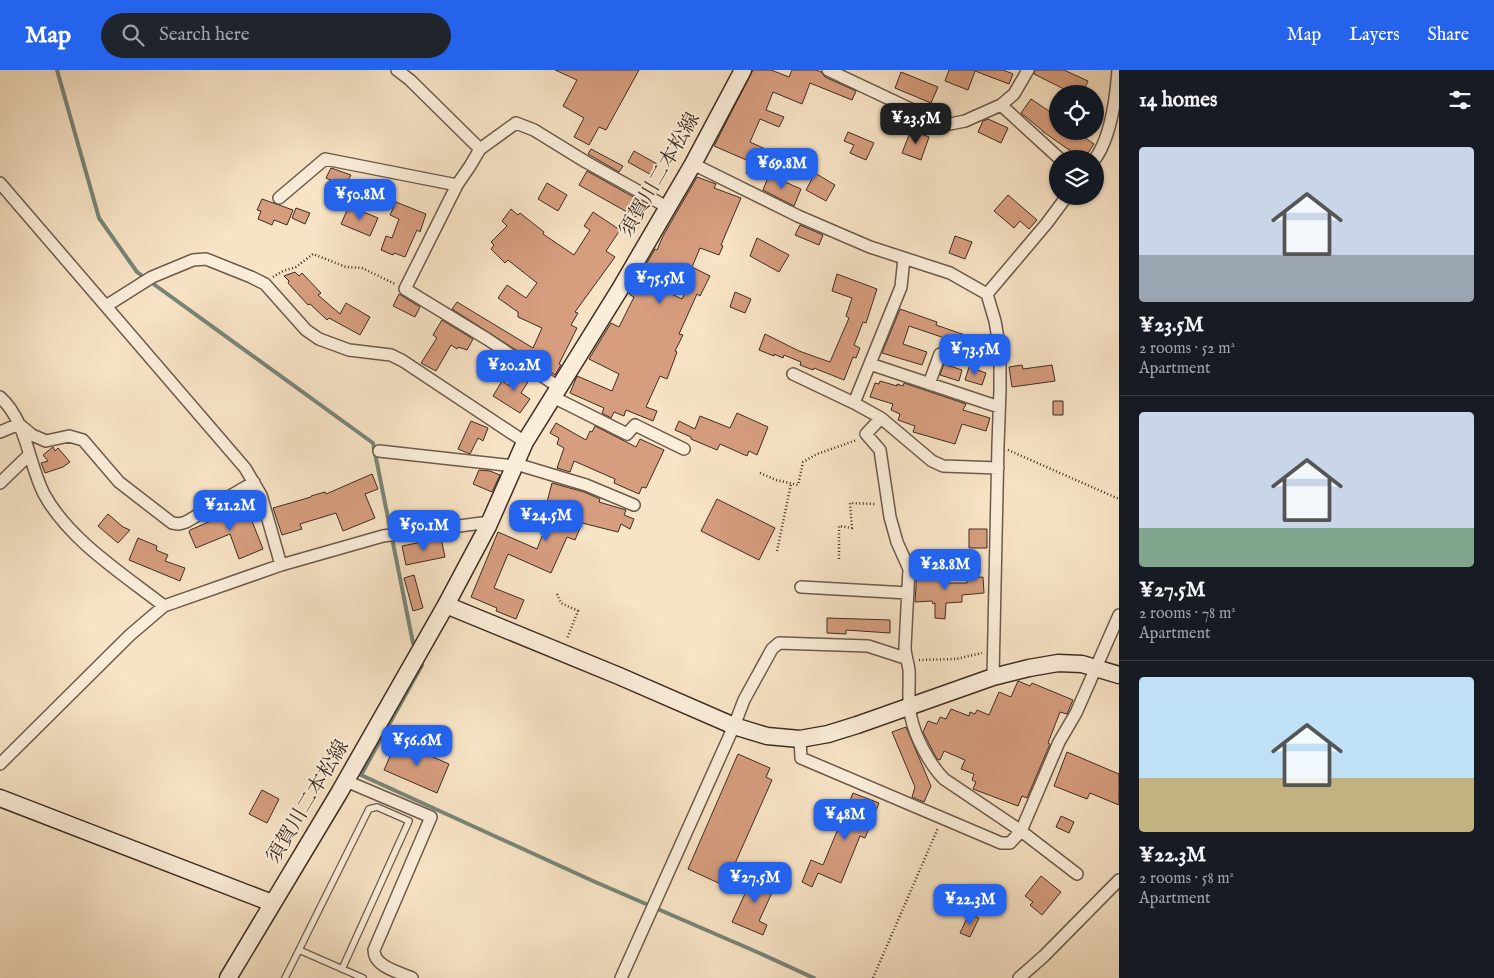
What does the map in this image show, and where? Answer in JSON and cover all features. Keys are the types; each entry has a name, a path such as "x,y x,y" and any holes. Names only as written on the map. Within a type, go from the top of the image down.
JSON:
{"main road":[{"name":"須賀川二本松線","path":"228,978 346,781 446,605 488,526 525,442 620,289 693,164 743,70"},
{"path":"446,605 562,652 734,726 767,736 800,739 857,726 993,677 1029,668 1058,664 1082,664 1119,675"},
{"path":"0,798 272,903"}],"street":[{"path":"397,70 410,80 480,148"},
{"path":"828,70 950,124 965,121 1001,105 1014,94 1028,70"},
{"path":"1100,150 1107,136 1118,70"},
{"path":"1001,105 1050,150"},
{"path":"667,207 586,162 534,130 516,123 480,148 457,184 405,289 487,339 557,392 627,434 635,425 684,449"},
{"path":"279,198 325,160 457,184"},
{"path":"693,164 807,220 870,247 950,273 987,294 995,321 1000,350 993,677"},
{"path":"0,183 245,468 261,495 281,565"},
{"path":"987,294 1060,205"},
{"path":"854,402 901,288 904,258"},
{"path":"106,306 152,277 194,260 206,259 265,284 306,330 319,339 349,350 385,354 403,361 525,442"},
{"path":"929,384 940,354"},
{"path":"870,364 999,407"},
{"path":"793,374 854,402 882,418 932,461 943,466 998,468"},
{"path":"0,397 11,409 19,424 44,493 60,518 80,540 164,606"},
{"path":"882,418 866,434 880,450 892,525 909,569 905,658 908,667 911,717 933,769 944,779 1021,831 1076,874"},
{"path":"19,424 32,435 46,441 70,436 83,440 120,482 172,523 186,522 254,482"},
{"path":"0,432 19,424"},
{"path":"379,451 515,465 586,485 634,505"},
{"path":"0,483 29,455"},
{"path":"0,764 130,635 164,606 281,565 382,536 482,523 488,526"},
{"path":"801,586 908,593"},
{"path":"800,739 802,758 1005,844 1013,841 1021,831 1059,742 1076,713 1119,615"},
{"path":"621,978 744,700 772,649 779,643 868,646 905,658"},
{"path":"346,781 431,816 374,950 374,956 378,962 412,978"},
{"path":"1019,978 1044,956 1119,880"}],"lane":[{"path":"285,978 370,809 377,807 409,821 342,969"},
{"path":"298,950 363,978"}],"path":[{"path":"265,284 283,271 296,268 313,254 346,267 362,268 405,289"},
{"path":"760,473 776,480 798,485 804,462 826,450 855,441 866,434"},
{"path":"998,445 1119,499"},
{"path":"777,550 791,484"},
{"path":"838,559 839,526 852,528 850,504 888,504"},
{"path":"557,594 561,603 578,611 562,652"},
{"path":"905,658 947,660 994,650"},
{"path":"873,978 943,818"}],"building":[{"path":"555,70 639,70 606,130 599,127 589,145 574,137 584,118 563,106 577,80"},
{"path":"753,70 771,70 789,77 792,70 816,70 825,77 856,91 852,100 810,83 802,104 773,92 766,110 784,117 779,127 760,119 750,142 772,152 761,179 746,173 751,162 714,146"},
{"path":"949,70 1003,70 1013,74 1009,84 975,71 968,90 945,81"},
{"path":"1035,70 1064,70 1088,81 1086,85 1056,85 1034,74"},
{"path":"901,72 938,87 931,103 895,88"},
{"path":"1031,99 1049,111 1049,136 1042,131 1021,113"},
{"path":"988,119 1008,128 1001,143 978,132 983,121"},
{"path":"911,130 929,137 921,160 902,153"},
{"path":"848,132 874,143 866,160 850,153 854,145 844,141"},
{"path":"1055,140 1088,140 1094,144 1090,150 1069,150"},
{"path":"591,149 623,166 619,172 588,154"},
{"path":"634,151 659,165 653,176 628,162"},
{"path":"331,168 351,175 342,192 332,188 335,182 326,178"},
{"path":"587,171 644,203 636,217 579,185"},
{"path":"815,173 835,185 826,201 806,190"},
{"path":"769,175 801,189 794,206 763,190"},
{"path":"697,177 716,184 714,188 741,198 721,245 723,246 719,255 700,248 692,267 710,276 700,296 697,294 679,334 683,335 675,351 677,352 667,379 660,376 646,407 657,411 653,421 626,410 624,416 614,412 611,418 602,413 604,408 570,393 577,376 612,391 619,374 589,359 611,323 619,327 634,297 629,294 655,249 657,250","holes":["673,269 692,279 682,299 663,290"]},
{"path":"547,183 567,195 558,211 538,199"},
{"path":"1008,195 1037,220 1029,229 1020,221 1014,228 994,211"},
{"path":"262,199 293,210 287,225 274,220 272,225 258,219 261,211 257,210"},
{"path":"396,202 426,214 420,232 417,230 405,257 381,250 386,236 392,238 399,219 390,215"},
{"path":"349,206 378,218 370,236 341,224"},
{"path":"296,208 310,213 305,224 292,218"},
{"path":"511,209 518,215 520,213 544,232 543,234 574,255 590,230 584,226 593,212 620,230 606,251 615,257 575,312 578,313 571,325 577,328 555,375 452,309 457,302 533,348 542,328 518,317 518,312 498,298 507,285 526,298 537,283 508,260 505,263 491,249 494,245 491,242 507,226 502,221"},
{"path":"800,225 823,235 819,245 795,235"},
{"path":"955,236 972,242 965,259 949,253"},
{"path":"757,238 789,255 779,272 750,256"},
{"path":"295,272 299,276 302,273 321,293 318,295 340,314 346,303 370,317 360,335 329,318 327,320 310,304 308,305 284,276"},
{"path":"837,274 877,289 866,323 863,322 854,345 860,348 856,358 853,357 844,380 814,368 813,370 800,365 801,362 784,355 783,358 759,350 765,334 799,351 830,362 849,318 846,316 852,298 832,291"},
{"path":"735,292 751,299 745,313 730,307"},
{"path":"399,294 420,307 415,317 393,306"},
{"path":"900,309 937,322 936,325 965,335 962,344 909,326 903,344 927,352 922,365 882,353"},
{"path":"442,320 473,339 467,350 458,347 457,349 451,345 436,371 421,363 437,338 433,335"},
{"path":"944,364 962,370 959,381 940,375"},
{"path":"1022,365 1023,369 1052,365 1055,381 1012,387 1009,367"},
{"path":"969,367 986,373 982,385 965,380"},
{"path":"520,370 531,377 521,393 530,399 520,413 493,396 502,381 510,386"},
{"path":"880,381 897,386 897,384 903,386 904,383 966,404 963,410 990,418 986,431 962,424 955,444 913,432 915,426 898,420 900,414 891,410 893,404 870,397 875,383 879,384"},
{"path":"1053,401 1063,401 1063,415 1053,415"},
{"path":"737,413 768,427 757,455 749,451 747,456 720,444 717,450 675,430 679,421 695,429 700,416 730,428"},
{"path":"471,421 488,428 483,441 478,438 470,454 458,449"},
{"path":"556,423 586,440 590,431 592,432 595,426 636,447 640,439 664,450 646,488 642,487 639,494 614,483 615,479 574,461 570,472 557,468 564,448 557,444 559,438 550,433"},
{"path":"53,447 55,451 58,448 70,462 63,467 45,473 41,463 48,461 43,455"},
{"path":"479,470 490,471 500,475 492,492 473,484"},
{"path":"372,474 378,489 365,494 375,518 343,531 336,513 300,524 302,529 282,535 273,508 325,492 326,494"},
{"path":"552,483 584,492 600,499 599,502 626,510 624,515 634,519 630,529 621,524 618,532 582,523 575,540 567,537 551,573 508,554 494,588 524,600 516,619 496,611 497,608 471,597 498,532 537,549 555,504 547,502"},
{"path":"717,499 775,528 759,560 701,531"},
{"path":"246,506 263,549 239,559 230,534 196,548 189,532 190,530"},
{"path":"108,514 123,527 130,530 118,543 98,526"},
{"path":"969,529 987,529 987,548 969,548"},
{"path":"138,538 157,546 156,550 168,555 165,561 185,568 180,581 129,560"},
{"path":"441,538 445,557 406,565 402,546"},
{"path":"917,571 929,571 929,579 943,579 944,583 967,583 967,578 983,577 984,593 962,595 962,602 946,603 945,619 935,618 935,603 933,604 932,601 915,602"},
{"path":"414,575 423,608 413,611 404,578"},
{"path":"827,618 890,620 890,633 846,630 846,634 827,633"},
{"path":"1018,681 1030,686 1032,683 1073,700 1067,714 1060,712 1048,743 1050,744 1027,798 1022,796 1018,806 973,789 976,782 972,780 974,774 961,769 965,760 944,751 940,760 937,759 923,732 928,721 937,724 940,717 946,719 951,709 969,716 970,712 975,714 977,710 989,715 999,692 1011,697"},
{"path":"906,727 931,786 924,802 912,797 915,787 892,732"},
{"path":"397,741 449,764 437,793 384,770"},
{"path":"1067,752 1119,774 1119,805 1090,793 1087,799 1054,786"},
{"path":"738,754 770,768 766,777 772,780 725,886 688,869"},
{"path":"262,790 279,799 267,823 249,814"},
{"path":"853,793 879,803 865,838 860,836 841,883 818,873 812,887 802,882 811,860 823,865"},
{"path":"1061,816 1074,822 1069,833 1056,827"},
{"path":"755,872 777,882 759,921 767,925 763,935 732,922"},
{"path":"1041,876 1061,892 1042,915 1030,905 1033,902 1025,896"},
{"path":"969,914 979,918 970,937 960,933"}],"waterway":[{"path":"57,70 99,218 137,272 373,443 413,643"},
{"path":"422,665 361,775 593,881 814,978"}]}
